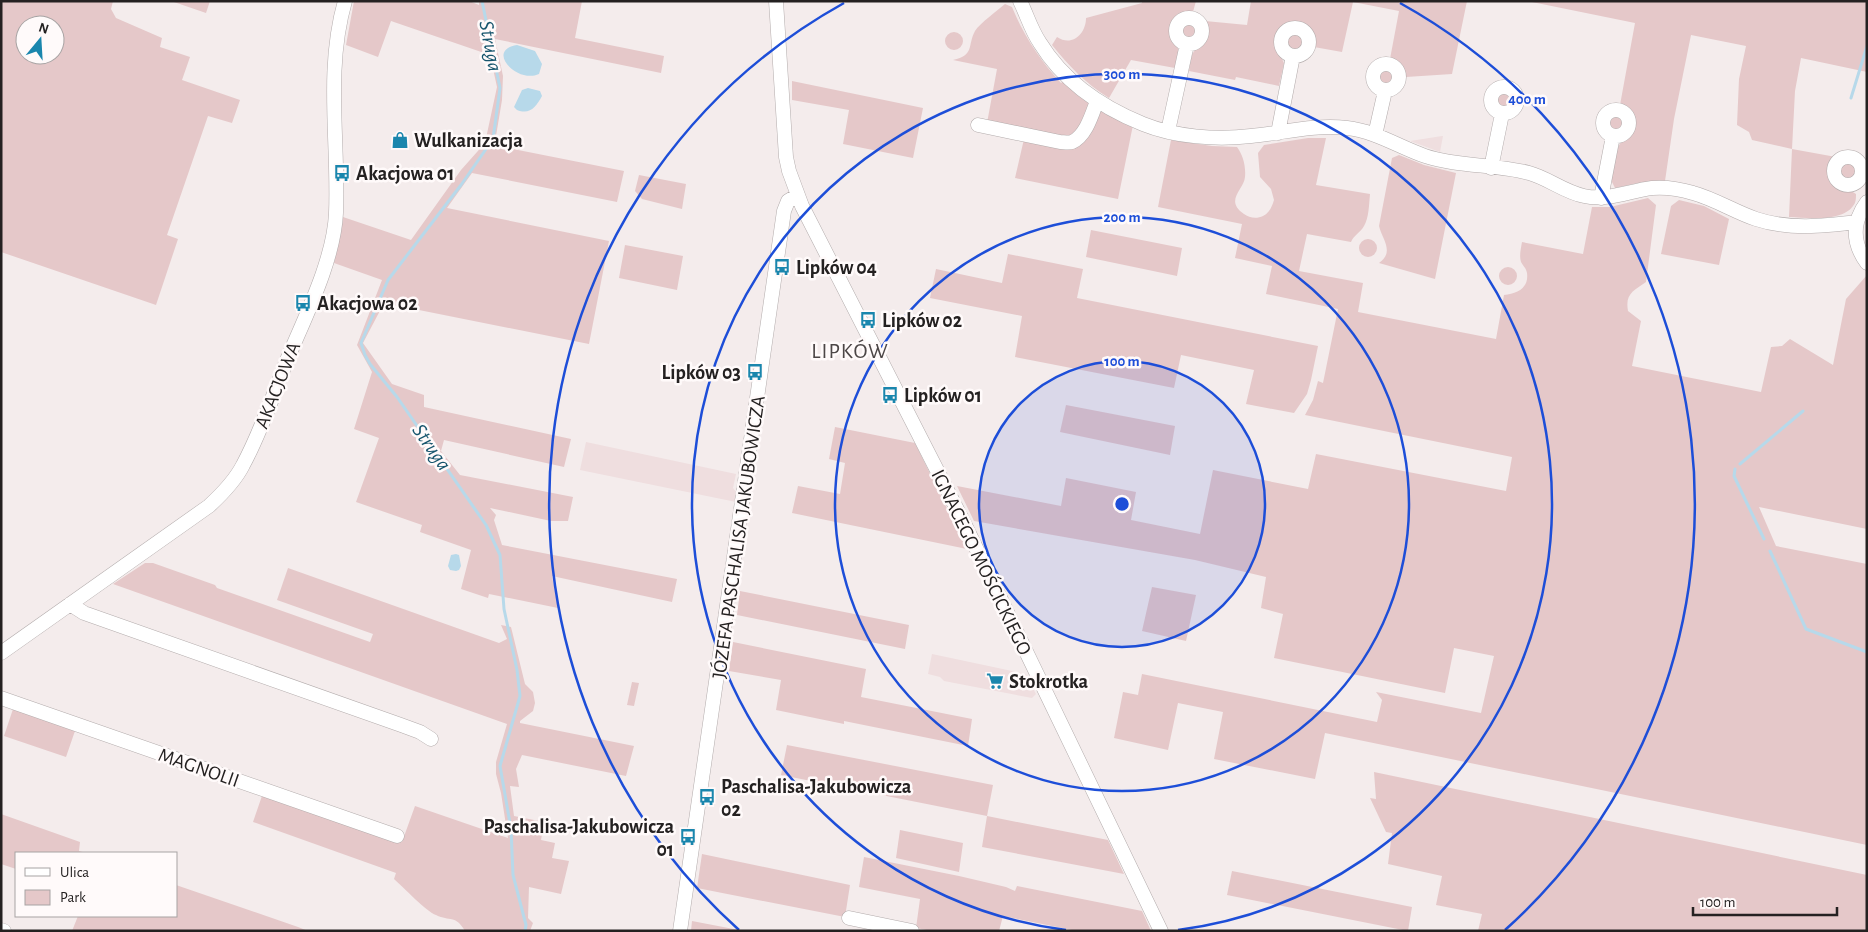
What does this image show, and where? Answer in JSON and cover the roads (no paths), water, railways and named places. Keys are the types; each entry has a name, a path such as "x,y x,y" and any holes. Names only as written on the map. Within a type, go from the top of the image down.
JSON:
{"street":[{"name":"AKACJOWA","path":"1,653 209,506 226,490 246,460 309,307 333,241 336,214 334,80 337,46 345,1"},
{"path":"776,1 786,157 798,195"},
{"path":"1020,1 1039,41 1051,60 1080,89 1115,112 1145,125 1204,137 1249,137 1324,127 1349,128 1375,135 1424,156 1460,164 1531,174 1569,192 1583,196 1601,198 1656,188 1678,190 1705,196 1756,219 1778,224 1825,226 1857,222"},
{"path":"1168,131 1188,44"},
{"path":"1278,133 1293,56"},
{"path":"1375,135 1385,91"},
{"path":"978,125 1060,142 1072,142 1080,136 1097,101"},
{"path":"1491,168 1502,114"},
{"path":"1601,198 1614,136"},
{"path":"1856,183 1867,194"},
{"name":"JÓZEFA PASCHALISA JAKUBOWICZA","path":"680,931 784,211 788,201 798,195"},
{"name":"IGNACEGO MOŚCICKIEGO","path":"798,195 964,525 1161,931"},
{"path":"1867,202 1860,213 1855,228 1856,244 1867,263"},
{"path":"70,604 84,613 401,724 431,739"},
{"name":"MAGNOLII","path":"1,698 397,836"},
{"path":"849,918 912,931"}],"water":[{"path":"517,45 535,51 542,64 539,74 530,76 522,74 514,71 508,65 504,59 504,53 508,48"},
{"path":"528,88 540,91 542,96 529,111 517,110 514,107 522,90"},
{"path":"451,555 459,555 461,566 459,570 450,570 448,566"}],"waterway":[{"name":"Struga","path":"482,1 500,88 493,139 461,185 388,280 361,343 370,364 397,397 486,525 500,555 504,609 517,670 520,696 500,766 511,829 513,875 526,925 525,931"},
{"path":"1851,98 1867,46"},
{"path":"1740,464 1803,411"},
{"path":"1735,469 1734,476 1764,539"},
{"path":"1770,551 1806,629 1867,652"}],"place":[{"name":"Wulkanizacja","path":"400,140"},
{"name":"Akacjowa 01","path":"342,173"},
{"name":"Lipków 04","path":"782,267"},
{"name":"Akacjowa 02","path":"303,303"},
{"name":"Lipków 02","path":"868,320"},
{"name":"Lipków 03","path":"755,372"},
{"name":"Lipków 01","path":"890,395"},
{"name":"Stokrotka","path":"995,681"},
{"name":"Paschalisa-Jakubowicza 02","path":"707,797"},
{"name":"Paschalisa-Jakubowicza 01","path":"688,837"}],"district":[{"name":"LIPKÓW","path":"850,350"}]}
